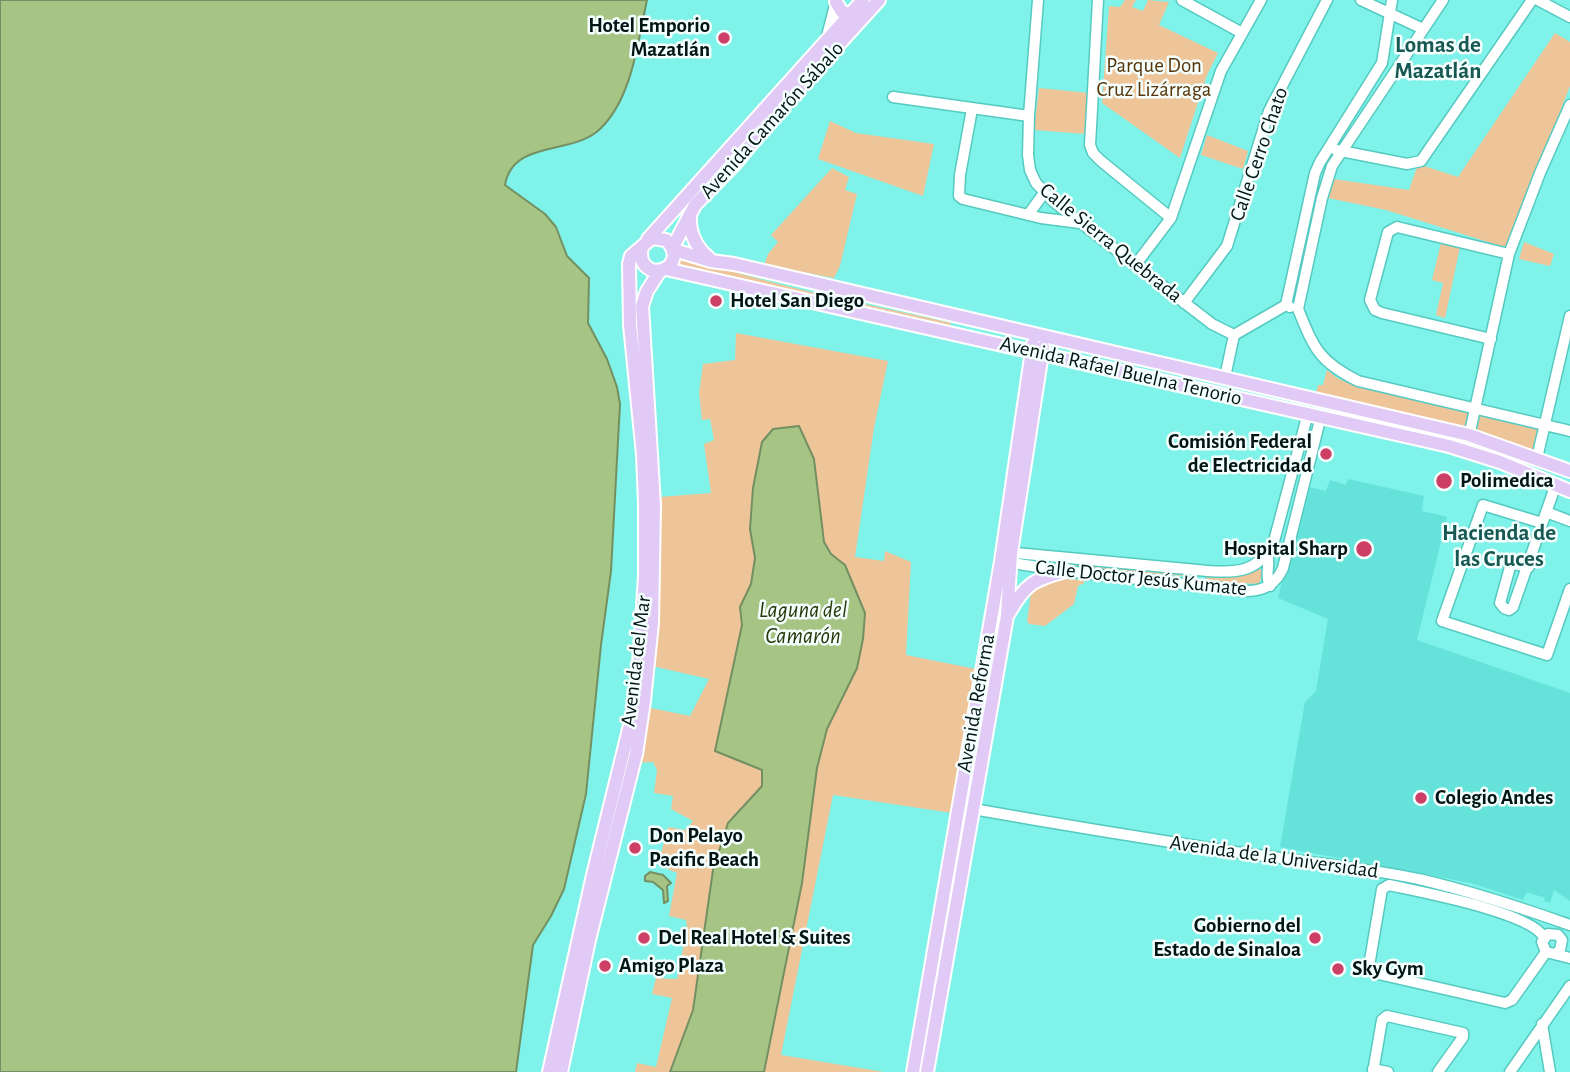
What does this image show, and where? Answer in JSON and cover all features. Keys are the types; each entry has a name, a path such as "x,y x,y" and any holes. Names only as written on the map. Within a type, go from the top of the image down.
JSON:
{"main road":[{"name":"Avenida Camarón Sábalo","path":"673,248 695,205 735,164 781,108 863,0"},
{"name":"Avenida Camarón Sábalo","path":"645,244 830,46 879,0"},
{"path":"836,1 842,12 851,14"},
{"path":"690,215 689,226 694,239 711,261"},
{"path":"662,238 673,248 673,261 663,270 654,271 644,265 640,253 645,244 662,238"},
{"name":"Avenida del Mar","path":"550,1072 593,875 633,713 640,652 645,576 645,503 630,325 629,277 630,259 645,244"},
{"name":"Avenida Rafael Buelna Tenorio","path":"673,248 711,261 1469,435 1570,471"},
{"name":"Avenida del Mar","path":"563,1069 589,940 636,754 644,701 652,623 654,505 642,306 647,291 663,270"},
{"name":"Avenida Rafael Buelna Tenorio","path":"663,270 1466,450 1570,491"},
{"name":"Avenida Reforma","path":"913,1072 1006,557 1039,335"},
{"name":"Avenida Reforma","path":"927,1072 1007,616 1006,557"},
{"path":"1007,616 1021,592 1030,584 1065,571"}],"street":[{"name":"Calle Sierra Quebrada","path":"1038,0 1029,116 1030,170 1036,183 1044,193 1184,303 1212,324 1234,335"},
{"path":"1098,0 1090,145 1101,161 1171,218"},
{"path":"1182,0 1242,33"},
{"path":"1136,264 1171,218 1221,71 1261,0"},
{"name":"Calle Cerro Chato","path":"1184,303 1227,246 1269,110 1327,0"},
{"path":"1361,0 1423,29"},
{"path":"1225,377 1234,335 1286,305 1315,173 1382,63 1392,0"},
{"path":"1443,0 1327,177 1298,309 1312,345 1322,358 1336,370 1358,381 1570,430"},
{"path":"1329,148 1407,164 1421,161 1532,0"},
{"path":"1538,0 1570,17"},
{"path":"830,46 836,1"},
{"path":"893,97 1029,116"},
{"path":"1466,450 1509,254 1570,105"},
{"path":"972,109 960,175 959,196 1028,215 1081,223"},
{"path":"1028,215 1044,193"},
{"path":"1491,339 1382,313 1375,310 1370,300 1391,228 1397,227 1509,254"},
{"path":"1286,305 1298,309"},
{"path":"1538,458 1544,424 1565,356 1570,316"},
{"name":"Calle Doctor Jesús Kumate","path":"1006,557 1235,572 1254,565 1273,545 1315,415"},
{"name":"Calle Doctor Jesús Kumate","path":"1006,557 1065,571 1247,591 1264,589 1276,580 1283,568 1315,415"},
{"path":"1528,567 1556,484"},
{"path":"1542,523 1483,505 1442,621 1547,654 1570,589"},
{"path":"1546,512 1570,521"},
{"path":"1267,554 1267,580 1270,586"},
{"path":"1190,585 1191,569"},
{"name":"Avenida de la Universidad","path":"973,809 1139,838 1342,866 1420,880 1487,897 1570,925"},
{"path":"1544,937 1535,926 1496,912 1390,885 1382,889 1369,966 1374,973 1505,1003 1512,1000 1551,953 1566,941 1553,933 1544,937 1542,942 1551,953 1570,958"},
{"path":"1510,1072 1570,986"},
{"path":"1388,1072 1373,1070 1382,1020 1387,1016 1463,1033 1463,1037 1438,1072"},
{"path":"1542,1024 1550,1072"}],"shaded area":[{"name":"Colegio Andes","path":"1348,479 1424,496 1422,511 1447,517 1417,640 1570,693 1570,901 1554,890 1550,903 1544,901 1545,898 1527,892 1523,900 1471,883 1280,847 1305,702 1316,691 1328,619 1278,598 1304,486 1326,491 1330,480 1346,485"}],"green space":[{"name":"Parque Don Cruz Lizárraga","path":"1125,0 1136,0 1132,7 1143,11 1148,0 1169,2 1159,25 1218,53 1207,75 1180,158 1102,103 1109,6 1120,7"},
{"path":"1555,33 1570,42 1570,86 1507,248 1386,210 1323,197 1327,178 1409,190 1418,164 1458,177"},
{"path":"1039,88 1089,93 1086,134 1034,130"},
{"path":"830,121 856,133 934,144 923,196 818,159"},
{"path":"1207,135 1248,151 1243,169 1201,155"},
{"path":"832,168 849,177 845,190 857,194 840,266 834,278 764,265 768,254 778,242 771,235"},
{"path":"1524,242 1554,254 1550,266 1519,259"},
{"path":"1441,243 1460,247 1445,318 1436,315 1443,283 1432,280"},
{"path":"676,253 778,284 951,323 950,326 673,266"},
{"path":"736,333 888,361 874,428 855,557 884,561 885,551 911,562 906,655 976,669 952,813 833,795 781,1055 884,1072 635,1072 637,1063 656,1067 672,998 652,994 656,978 677,979 687,927 686,920 669,916 677,873 658,865 668,827 685,830 693,821 671,809 673,796 654,793 657,770 653,762 636,763 646,707 690,716 709,679 652,666 659,497 711,493 704,444 714,440 710,419 702,420 699,393 703,364 735,360"},
{"path":"1327,370 1353,385 1465,409 1469,415 1466,427 1316,393 1318,385 1323,385"},
{"path":"1485,412 1537,426 1538,440 1533,449 1531,451 1477,434 1475,429 1479,415"},
{"path":"1025,559 1187,573 1186,576 1140,573 1132,576"},
{"path":"1264,570 1259,584 1206,581 1209,573 1242,574"},
{"path":"1053,580 1084,580 1084,583 1078,586 1074,604 1045,626 1029,624 1027,621 1031,593"},
{"path":"990,682 957,877 953,875"}],"water":[{"path":"0,0 647,0 627,86 611,117 588,137 531,154 519,161 510,170 505,185 545,214 556,227 567,256 589,278 588,323 607,359 620,404 611,571 586,794 564,889 533,945 516,1072 0,1072"},
{"name":"Laguna del Camarón","path":"799,426 814,459 824,542 831,554 845,565 865,613 863,639 857,668 827,729 817,768 802,883 764,1072 670,1072 693,1010 713,870 728,823 762,786 762,770 715,751 742,625 740,607 751,584 755,558 750,529 753,488 762,442 773,429"},
{"path":"650,872 663,875 671,883 667,886 668,901 664,903 663,890 653,882 645,881 645,876"}],"place":[{"name":"Hotel Emporio Mazatlán","path":"724,38"},
{"name":"Hotel San Diego","path":"716,301"},
{"name":"Comisión Federal de Electricidad","path":"1326,454"},
{"name":"Polimedica","path":"1444,481"},
{"name":"Hospital Sharp","path":"1364,549"},
{"name":"Colegio Andes","path":"1421,798"},
{"name":"Don Pelayo Pacific Beach","path":"635,848"},
{"name":"Del Real Hotel & Suites","path":"644,938"},
{"name":"Gobierno del Estado de Sinaloa","path":"1315,938"},
{"name":"Amigo Plaza","path":"605,966"},
{"name":"Sky Gym","path":"1338,969"}],"district":[{"name":"Lomas de Mazatlán","path":"1438,58"},
{"name":"Hacienda de las Cruces","path":"1499,546"}]}
